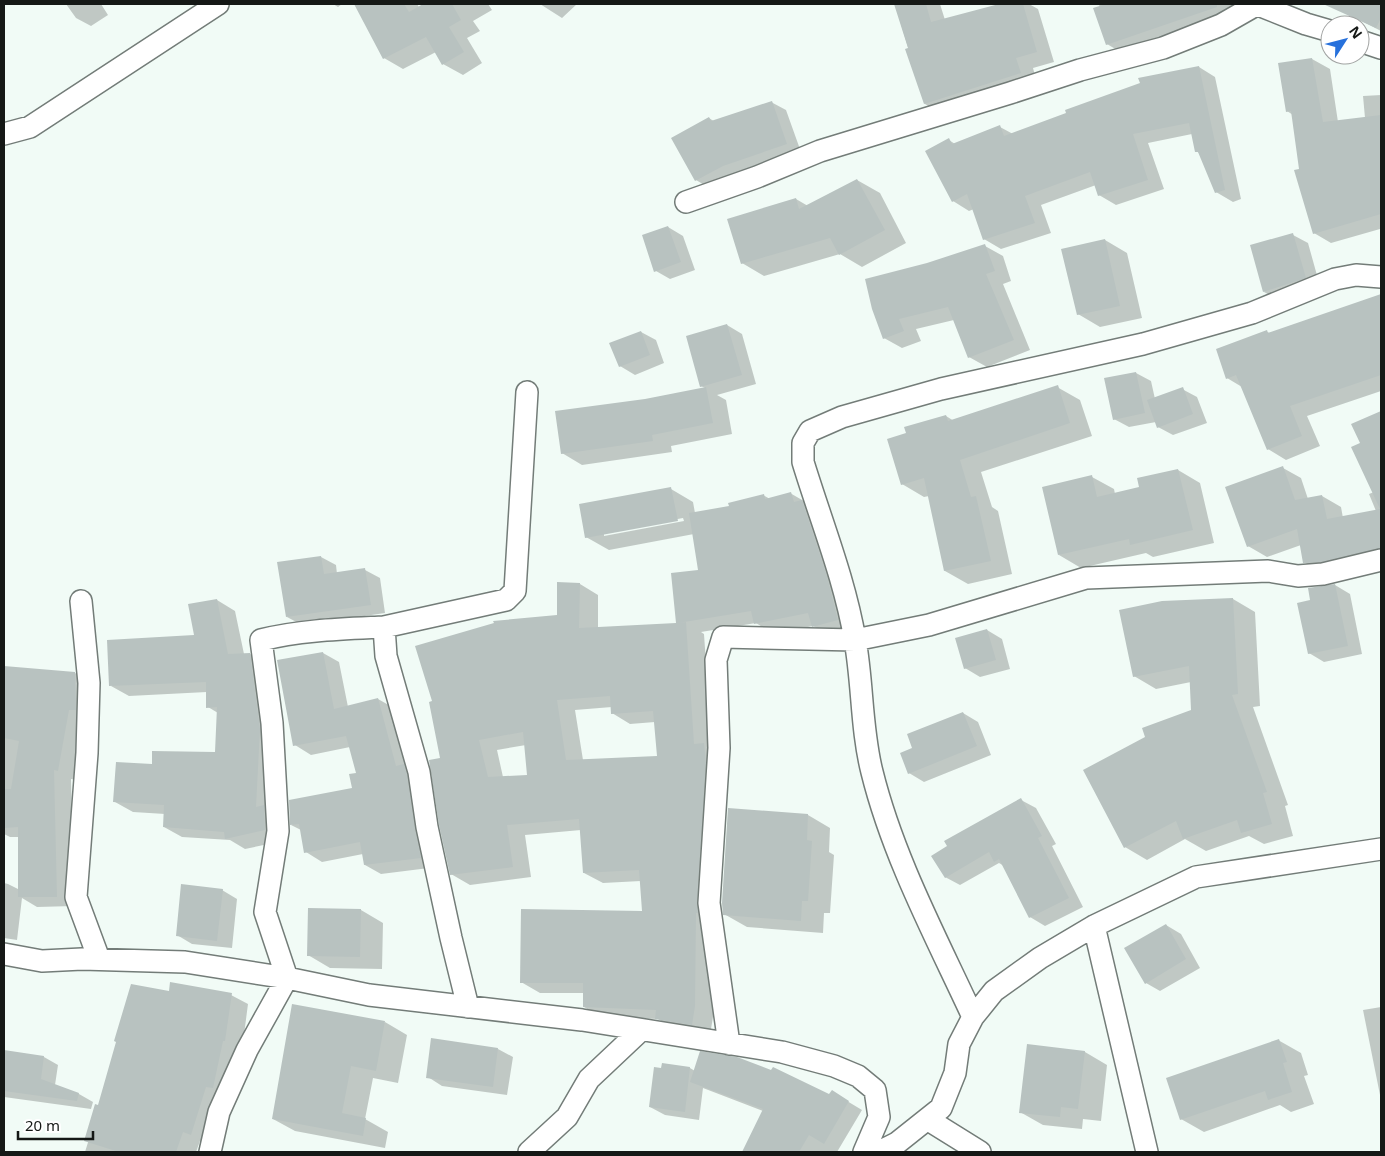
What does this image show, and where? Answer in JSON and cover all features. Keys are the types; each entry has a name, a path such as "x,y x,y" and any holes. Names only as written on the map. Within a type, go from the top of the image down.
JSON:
{"street":[{"path":"4,134 30,127 218,4"},
{"path":"686,202 757,177 820,151 1080,70 1163,48 1221,26 1256,4 1320,27"},
{"path":"973,1017 888,829 867,750 855,640 844,590 803,462 803,443 810,431 842,417 941,388 1143,344 1252,312 1335,279 1356,275 1381,277"},
{"path":"210,1152 219,1112 247,1050 287,978 265,912 278,831 272,722 261,640 281,635 316,631 384,627 506,600 515,591 526,392"},
{"path":"729,1044 709,903 719,748 716,660 723,637 855,640 929,626 1086,578 1268,571 1298,576 1323,574 1381,560"},
{"path":"81,601 89,683 87,753 76,897 99,959"},
{"path":"384,627 386,656 419,772 429,836 468,1007"},
{"path":"879,1152 897,1143 941,1108 955,1074 959,1044 973,1017 994,991 1040,958 1094,926 1196,877 1381,849"},
{"path":"1094,926 1147,1152"},
{"path":"4,954 42,961 99,959 185,962 287,978 369,995 582,1020 782,1052 834,1066 858,1076 875,1090 879,1117 864,1152"},
{"path":"529,1152 567,1117 589,1078 641,1030"},
{"path":"927,1119 980,1152"}],"building":[{"path":"354,4 404,4 409,12 423,4 452,4 461,20 449,27 464,52 442,65 426,37 383,59"},
{"path":"894,4 926,4 931,22 999,4 1023,4 1037,52 1016,58 1021,73 924,104 905,49 908,48"},
{"path":"1106,4 1217,4 1217,7 1106,45 1093,8"},
{"path":"1323,4 1381,4 1381,18 1376,28 1370,25 1370,15 1347,15"},
{"path":"1312,58 1323,122 1381,115 1381,214 1313,234 1294,170 1299,169 1291,111 1286,112 1278,63"},
{"path":"1199,66 1225,190 1215,193 1198,152 1195,152 1189,123 1133,134 1148,180 1098,196 1090,172 1025,196 1035,223 983,240 967,194 952,202 925,151 949,138 952,144 1000,125 1004,136 1066,113 1065,110 1140,83 1138,78"},
{"path":"772,101 787,144 723,166 695,181 671,138 709,117 711,121"},
{"path":"857,179 885,230 839,255 830,238 741,264 727,219 796,198 799,209"},
{"path":"668,226 681,262 654,272 642,235"},
{"path":"1293,233 1306,278 1263,292 1250,245"},
{"path":"1105,239 1120,306 1077,315 1061,249"},
{"path":"985,244 995,271 986,274 1014,340 968,358 948,307 899,319 904,331 883,339 872,309 865,279 927,263"},
{"path":"1381,294 1381,375 1290,406 1302,436 1267,450 1236,375 1226,379 1216,349 1267,330 1268,333"},
{"path":"727,324 742,375 700,387 686,336"},
{"path":"641,331 650,355 619,367 609,343"},
{"path":"1136,372 1145,413 1113,420 1104,378"},
{"path":"1058,385 1070,423 960,460 971,497 976,496 991,561 944,571 924,478 901,485 887,439 906,433 904,427 946,415 948,421"},
{"path":"706,387 713,423 652,435 653,441 561,454 555,411 645,399"},
{"path":"1183,387 1193,414 1157,428 1147,400"},
{"path":"1381,411 1381,548 1321,562 1303,563 1297,529 1247,547 1225,487 1283,466 1295,500 1322,495 1327,519 1380,509 1351,447 1360,443 1351,424"},
{"path":"1178,469 1193,530 1130,545 1129,539 1058,555 1042,487 1092,475 1097,497 1139,487 1137,478"},
{"path":"671,487 678,521 585,538 579,504"},
{"path":"791,492 794,502 802,500 827,576 838,620 812,627 808,613 754,624 751,611 678,623 686,622 694,744 704,743 706,763 697,902 698,913 696,913 695,1006 692,1025 655,1019 656,1010 583,1007 583,983 520,983 521,909 642,911 639,870 583,873 579,819 507,825 513,867 450,875 439,825 429,760 440,758 429,702 432,701 415,646 494,623 493,621 557,615 557,582 580,583 579,628 676,623 671,573 698,570 689,513 729,506 728,503 764,494 765,499","holes":["610,696 611,714 653,711 657,756 566,760 557,700","523,732 527,775 488,777 479,740"]},
{"path":"321,556 324,574 365,568 371,605 286,617 277,562"},
{"path":"1335,584 1348,646 1308,654 1297,603 1310,600 1308,588"},
{"path":"1233,598 1238,694 1232,695 1267,792 1263,793 1272,824 1241,833 1237,820 1183,839 1176,821 1124,848 1083,770 1145,737 1142,728 1191,710 1189,666 1133,677 1119,610 1162,601"},
{"path":"217,599 228,654 250,653 260,729 256,807 264,805 265,830 225,839 224,832 163,827 164,805 113,802 116,762 152,764 152,751 215,752 217,707 206,708 206,682 109,686 107,640 194,635 188,604"},
{"path":"987,629 996,660 964,669 955,638"},
{"path":"323,652 334,709 378,698 396,766 404,764 407,775 421,858 364,865 360,842 304,853 299,824 290,825 289,800 352,788 349,774 356,773 346,736 293,746 277,660"},
{"path":"4,666 75,672 76,710 69,710 58,771 54,770 57,897 18,897 18,827 4,828 4,789 11,789 19,741 4,738"},
{"path":"963,712 977,746 908,774 900,753 912,748 907,734"},
{"path":"1021,798 1042,836 1038,838 1069,898 1029,918 999,859 994,862 989,852 945,878 931,856 947,846 944,841"},
{"path":"728,808 808,814 807,840 812,841 808,901 802,901 801,921 723,915 722,903"},
{"path":"181,884 223,889 217,941 176,936"},
{"path":"308,908 361,909 360,957 307,956"},
{"path":"1166,924 1186,959 1145,984 1124,948"},
{"path":"170,982 232,993 225,1041 223,1041 213,1088 206,1087 191,1135 183,1132 176,1152 119,1152 84,1141 95,1104 98,1105 131,984 169,991"},
{"path":"292,1004 385,1021 376,1071 351,1066 342,1113 366,1118 363,1136 272,1119"},
{"path":"431,1038 498,1048 493,1087 426,1078"},
{"path":"1279,1039 1287,1062 1283,1063 1292,1092 1268,1100 1265,1091 1180,1120 1166,1078"},
{"path":"1027,1044 1085,1051 1078,1109 1061,1107 1060,1117 1019,1113"},
{"path":"4,1050 44,1056 41,1079 79,1093 77,1101 4,1091"},
{"path":"700,1051 737,1057 771,1070 773,1067 829,1094 832,1090 849,1101 824,1144 809,1135 799,1152 742,1152 763,1109 690,1082"},
{"path":"662,1063 690,1067 685,1112 649,1107 654,1067 661,1068"}]}
